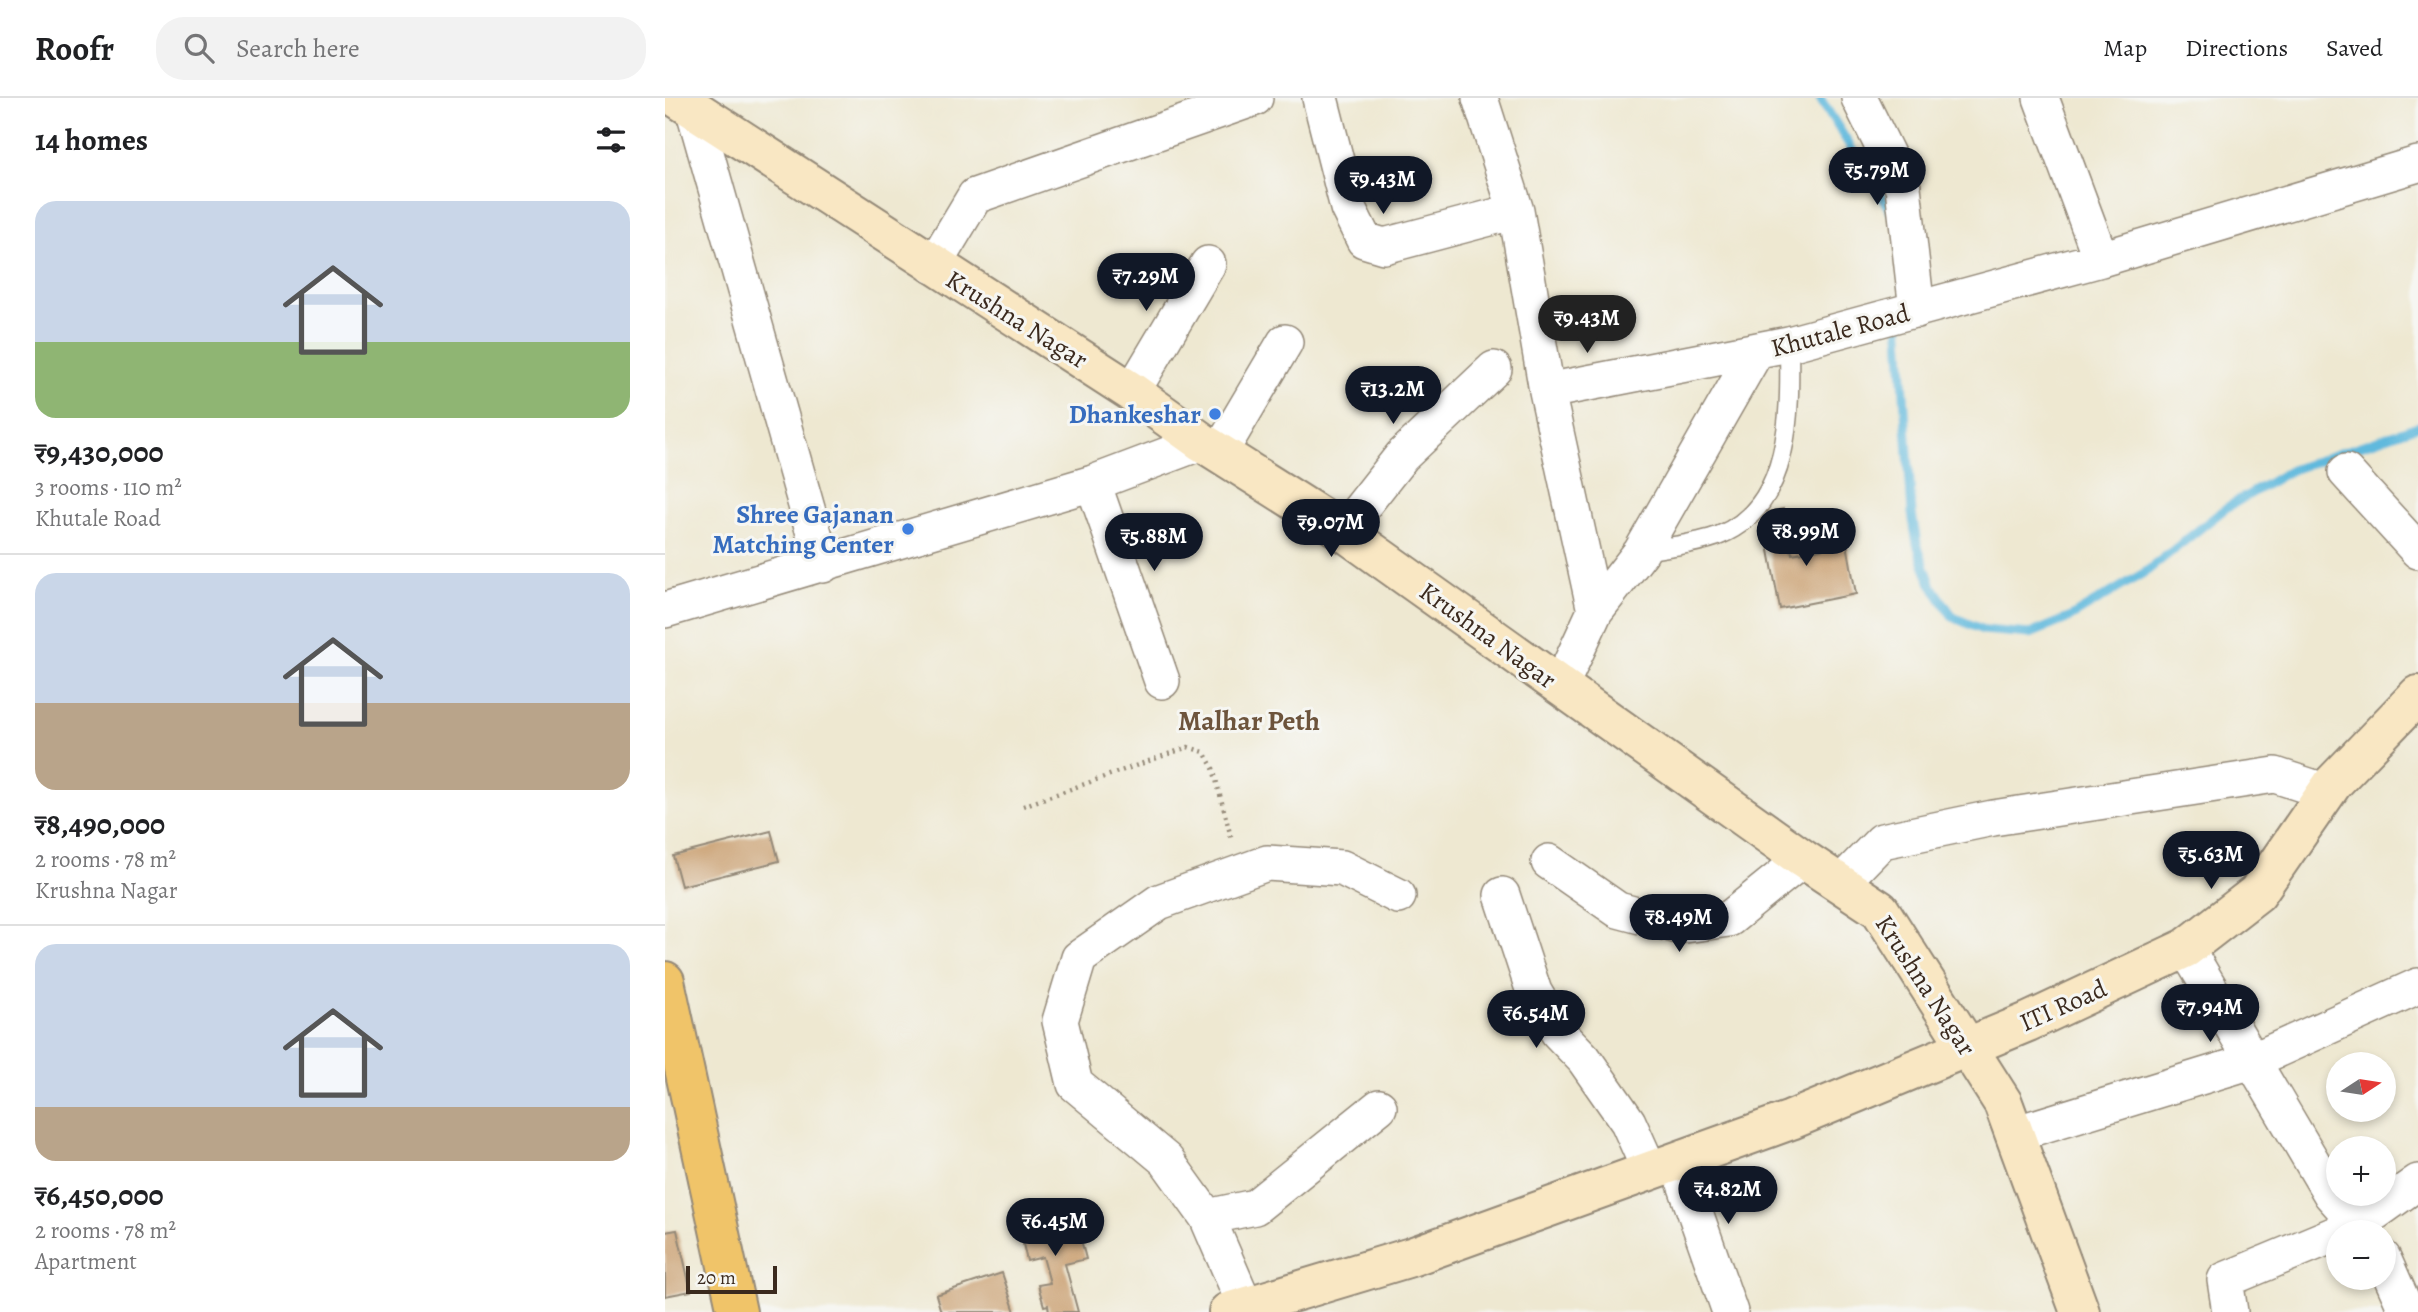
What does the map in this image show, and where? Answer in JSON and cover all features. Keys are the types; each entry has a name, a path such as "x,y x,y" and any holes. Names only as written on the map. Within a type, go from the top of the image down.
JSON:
{"main road":[{"name":"Krushna Nagar","path":"685,104 1343,531 1803,859 1880,910 2003,1103 2080,1312"},
{"name":"ITI Road","path":"1241,1310 1411,1257 1791,1120 1968,1047 2186,948 2257,894 2327,792 2418,695"},
{"path":"665,981 737,1312"}],"street":[{"path":"1320,98 1348,208 1364,240 1384,246 1516,211"},
{"path":"1480,98 1516,211 1547,391 1595,611"},
{"path":"1859,98 1903,187 1900,314"},
{"path":"2041,98 2101,259"},
{"path":"933,266 975,196 1247,99"},
{"path":"685,104 823,565"},
{"name":"Khutale Road","path":"1547,391 1755,353 2101,259 2418,164"},
{"path":"1132,392 1208,264"},
{"path":"665,610 1211,447 1285,342"},
{"path":"1560,687 1595,611 1640,552 1755,353"},
{"path":"1343,531 1402,456 1494,369"},
{"path":"2346,472 2418,551"},
{"path":"1093,483 1162,681"},
{"path":"1840,884 1882,841 1993,818 2275,775 2327,792"},
{"path":"1549,862 1618,910 1678,926 1729,919 1803,859"},
{"path":"1241,1310 1207,1217 1166,1160 1075,1084 1060,1021 1079,958 1159,902 1267,863 1342,869 1398,896"},
{"path":"1502,895 1534,992 1558,1032 1584,1059 1628,1122 1664,1166 1721,1308"},
{"path":"2186,948 2345,1220"},
{"path":"2014,1134 2252,1061 2418,986"},
{"path":"1207,1217 1255,1207 1379,1107"},
{"path":"2365,1220 2418,1182"},
{"path":"2230,1312 2225,1280 2326,1240"},
{"path":"2396,1287 2407,1312"}],"lane":[{"path":"1640,552 1720,535 1749,516 1766,495 1783,454 1790,404 1789,344"}],"path":[{"path":"1023,806 1188,747 1205,752 1213,768 1241,872"}],"building":[{"path":"1783,509 1792,554 1847,544 1856,594 1780,609 1762,513"},
{"path":"771,831 779,861 681,886 673,856"},
{"path":"1074,1213 1086,1259 1065,1264 1078,1312 1049,1312 1048,1305 1044,1306 1038,1285 1050,1283 1043,1257 1027,1261 1019,1227"},
{"path":"677,1230 691,1291 665,1296 665,1232"},
{"path":"1002,1273 1015,1312 941,1312 936,1295"}],"waterway":[{"path":"1820,98 1893,215"},
{"path":"1899,320 1912,513 1917,544 1931,584 1953,617 1983,630 2030,634 2069,618 2147,571 2226,508 2291,470 2418,426"}],"place":[{"name":"Dhankeshar","path":"1215,414"},
{"name":"Shree Gajanan Matching Center","path":"908,529"}],"district":[{"name":"Malhar Peth","path":"1249,720"}]}
